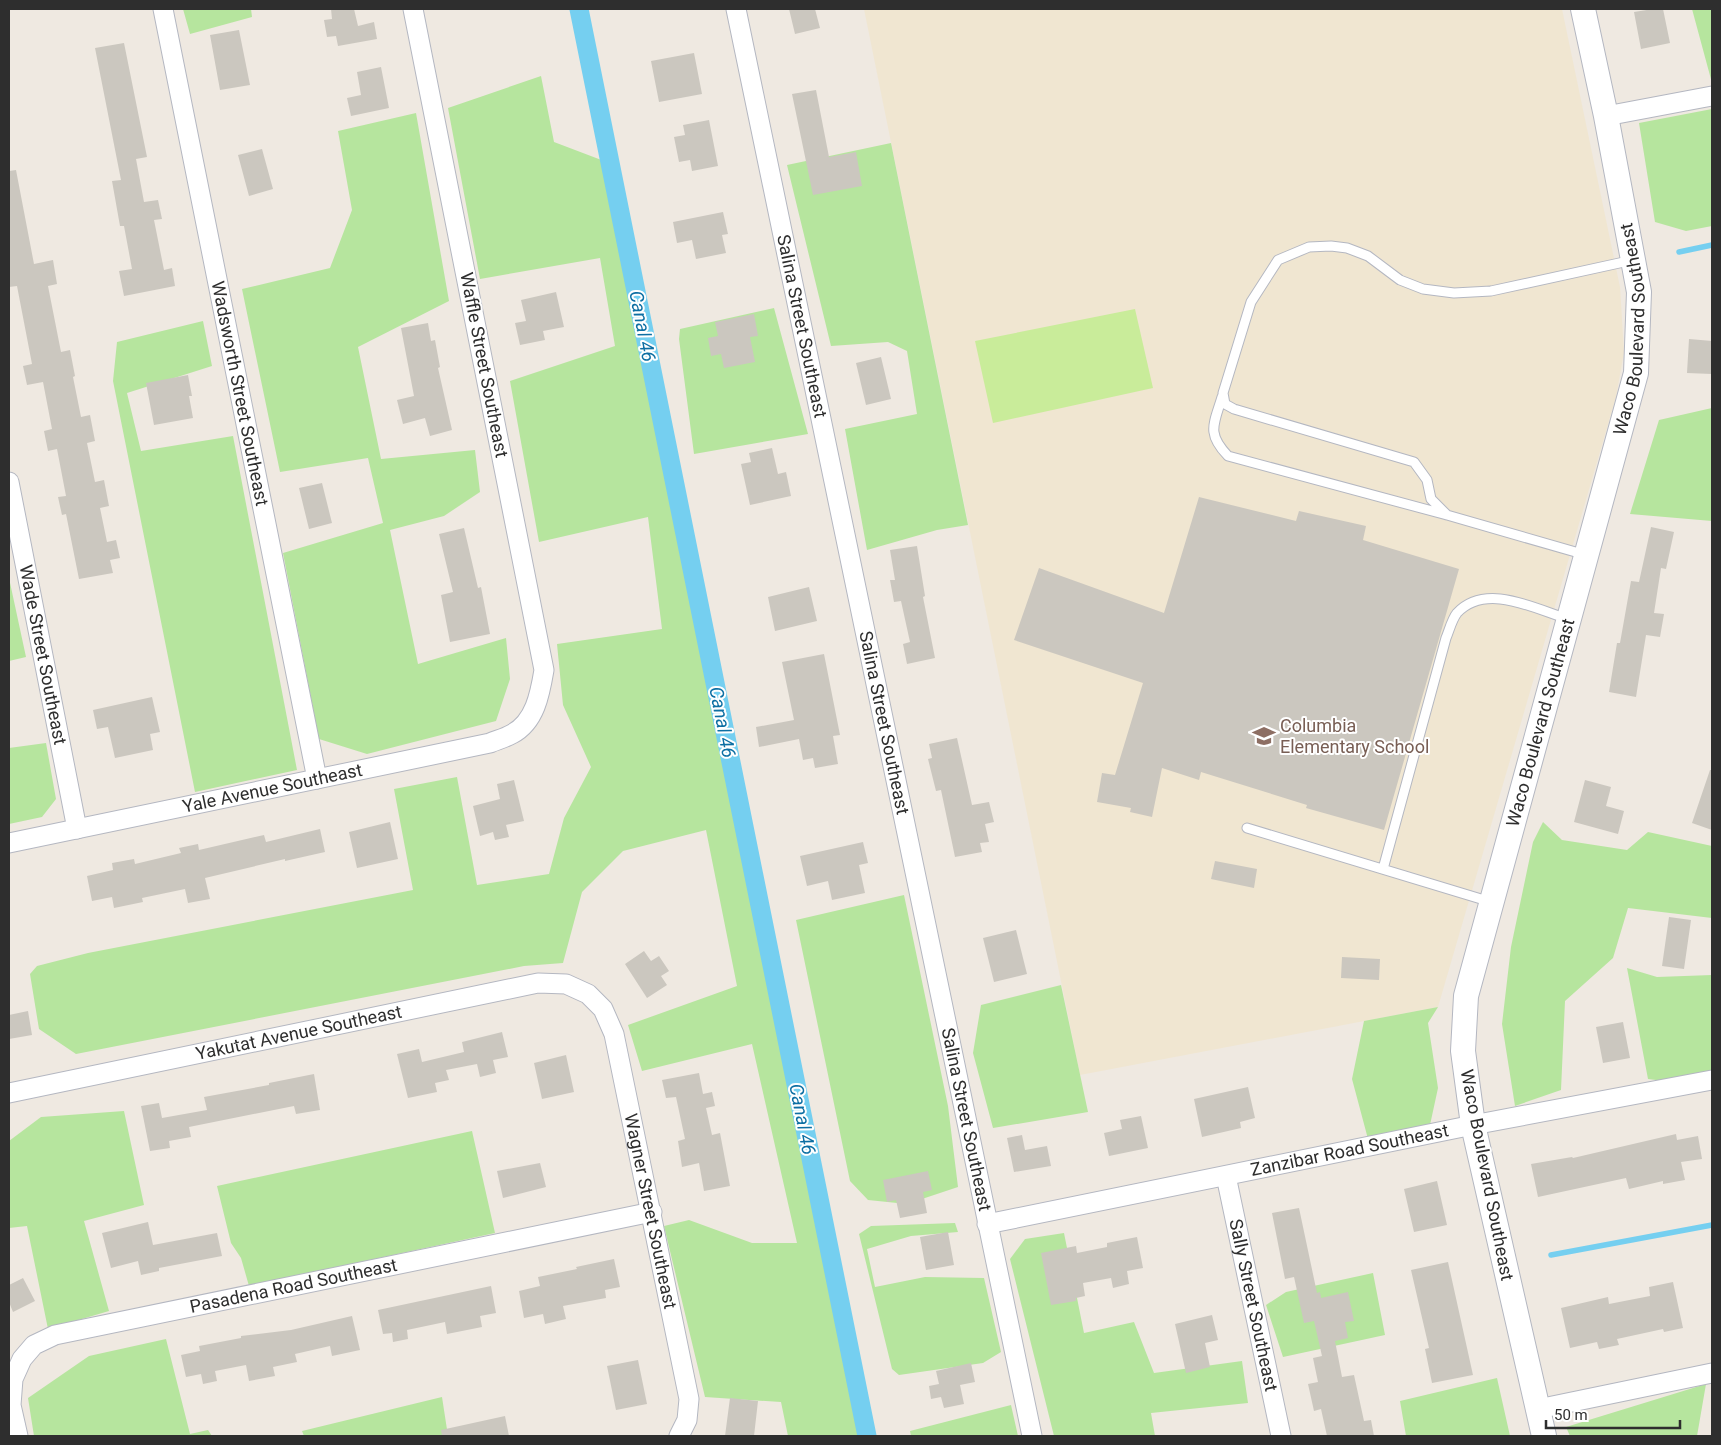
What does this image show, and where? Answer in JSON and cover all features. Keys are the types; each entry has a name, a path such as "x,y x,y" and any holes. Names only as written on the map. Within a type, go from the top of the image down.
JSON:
{"street":[{"name":"Wadsworth Street Southeast","path":"164,9 317,779"},
{"name":"Waffle Street Southeast","path":"413,9 544,670 538,698 528,720"},
{"name":"Salina Street Southeast","path":"736,9 1032,1436"},
{"name":"Waco Boulevard Southeast","path":"1544,1436 1474,1125 1463,1051 1466,996 1636,373 1639,292 1584,9"},
{"path":"1606,116 1712,96"},
{"name":"Wade Street Southeast","path":"9,482 77,829"},
{"name":"Yale Avenue Southeast","path":"9,843 490,743 513,734 528,720"},
{"name":"Yakutat Avenue Southeast","path":"9,1093 538,983 566,984 588,994"},
{"name":"Wagner Street Southeast","path":"588,994 603,1009 614,1034 652,1212 689,1399 686,1420 679,1436"},
{"name":"Zanzibar Road Southeast","path":"987,1224 1474,1125 1712,1080"},
{"name":"Sally Street Southeast","path":"1226,1176 1281,1436"},
{"name":"Pasadena Road Southeast","path":"18,1436 12,1405 14,1379 22,1358 34,1345 55,1334 652,1212"},
{"path":"1538,1409 1712,1373"}],"lane":[{"path":"1586,555 1550,546 1447,514 1228,456 1218,445 1212,430 1251,302 1278,260 1309,248 1331,246 1347,248 1368,256 1400,280 1423,289 1454,293 1491,291 1633,260"},
{"path":"1223,393 1225,404 1234,409 1414,462 1426,480 1431,499 1447,514"},
{"path":"1383,869 1446,638 1456,614 1468,604 1480,599 1496,598 1514,601 1569,619"},
{"path":"1247,828 1491,902"}],"shaded area":[{"name":"Columbia Elementary School","path":"864,9 1562,9 1620,287 1624,352 1616,397 1438,1007 1080,1075"}],"green space":[{"path":"183,9 251,9 252,17 190,34"},
{"path":"1692,9 1712,9 1712,83"},
{"path":"541,76 554,142 604,161 861,1436 788,1436 781,1402 705,1397 664,1226 689,1220 752,1243 797,1243 752,1044 642,1071 628,1025 737,986 706,830 623,851 582,892 563,963 524,966 76,1054 39,1029 30,974 37,966 88,953 413,890 394,789 457,777 477,885 549,874 564,818 591,767 563,705 557,644 662,629 648,517 539,542 510,381 615,346 600,258 480,279 448,108"},
{"path":"1712,109 1712,226 1686,231 1655,222 1639,123"},
{"path":"416,113 449,301 358,347 381,459 475,450 480,492 444,516 390,530 418,664 506,638 510,679 496,721 367,754 319,739 283,553 383,523 368,458 280,472 242,289 330,268 352,210 338,131"},
{"path":"891,143 968,525 937,530 867,550 845,429 917,414 907,351 888,342 831,346 787,165"},
{"path":"774,308 808,434 694,454 679,339 680,329"},
{"path":"1135,309 1153,388 993,423 975,341"},
{"path":"203,321 212,366 127,393 141,451 233,436 297,770 195,792 113,381 117,342"},
{"path":"1712,408 1712,521 1630,514 1659,420"},
{"path":"9,578 26,657 9,661"},
{"path":"46,743 56,799 42,817 9,824 9,748"},
{"path":"1543,822 1562,840 1627,850 1648,832 1712,846 1712,918 1628,908 1613,958 1565,1001 1561,1090 1515,1106 1502,1024 1511,947 1533,842"},
{"path":"904,895 948,1106 958,1187 907,1204 868,1200 850,1181 796,920"},
{"path":"1627,968 1657,977 1712,975 1712,1072 1664,1081 1648,1079"},
{"path":"1061,985 1088,1112 993,1128 973,1053 981,1005"},
{"path":"1438,1007 1428,1023 1438,1088 1430,1125 1368,1139 1352,1079 1364,1021"},
{"path":"124,1111 144,1205 84,1221 109,1311 48,1329 27,1226 9,1228 9,1141 41,1117"},
{"path":"472,1131 495,1233 249,1286 241,1258 231,1243 217,1186"},
{"path":"955,1223 958,1232 911,1236 867,1249 875,1287 925,1277 984,1278 1001,1352 983,1363 899,1375 892,1369 859,1234 871,1226"},
{"path":"1064,1233 1084,1333 1134,1322 1154,1373 1242,1361 1248,1403 1151,1413 1155,1436 1054,1436 1010,1259 1025,1239"},
{"path":"1373,1273 1385,1335 1283,1357 1266,1305 1286,1292"},
{"path":"166,1339 190,1434 208,1430 212,1436 34,1436 28,1398 89,1356"},
{"path":"1497,1378 1510,1436 1406,1436 1400,1401"},
{"path":"1706,1384 1697,1436 1570,1436 1566,1427"},
{"path":"442,1397 448,1436 304,1436 302,1431"},
{"path":"1011,1405 1018,1436 911,1436 910,1431"}],"building":[{"path":"331,9 354,9 358,26 374,22 377,39 338,46 336,36 327,37 324,20 332,19"},
{"path":"789,9 815,9 820,28 795,34"},
{"path":"1663,9 1670,43 1641,49 1634,12"},
{"path":"239,30 250,85 220,90 210,35"},
{"path":"124,43 147,157 136,159 144,202 158,200 162,219 154,220 164,270 172,268 175,286 124,296 119,271 132,269 124,226 120,226 112,181 121,180 95,48"},
{"path":"694,53 702,94 659,102 651,61"},
{"path":"381,67 389,108 351,116 347,98 361,95 357,72"},
{"path":"816,90 829,157 856,152 862,186 813,195 792,94"},
{"path":"709,120 718,166 692,171 690,160 679,162 674,137 685,135 683,125"},
{"path":"262,149 273,189 249,196 238,155"},
{"path":"16,170 34,264 53,260 57,284 48,286 61,352 70,350 81,417 90,415 95,441 87,443 95,482 104,480 109,506 100,508 107,542 116,540 120,558 110,560 113,573 79,579 66,514 62,515 58,497 66,496 57,449 48,451 44,431 52,429 43,382 27,385 23,366 32,364 17,286 9,287 9,171"},
{"path":"723,212 728,234 722,235 726,253 696,259 692,240 677,243 673,222"},
{"path":"556,292 564,327 543,331 545,340 520,345 515,323 526,321 521,300"},
{"path":"754,314 758,336 750,337 755,362 724,368 721,354 711,356 708,338 718,336 715,322"},
{"path":"428,323 431,341 435,340 440,367 438,368 452,430 430,436 425,418 403,424 397,400 414,396 401,328"},
{"path":"1689,339 1712,341 1712,374 1687,373"},
{"path":"881,357 891,399 866,405 856,363"},
{"path":"188,375 192,396 189,396 193,418 154,425 146,383"},
{"path":"772,448 778,474 786,472 791,496 750,505 741,464 751,462 749,453"},
{"path":"322,483 332,523 309,529 299,488"},
{"path":"1199,497 1296,521 1299,511 1366,526 1363,540 1459,569 1384,830 1306,808 1307,805 1201,772 1199,780 1162,768 1152,817 1130,812 1131,808 1097,802 1102,773 1115,775 1143,683 1014,640 1039,568 1164,613"},
{"path":"1651,527 1674,532 1666,569 1661,568 1654,613 1664,614 1660,637 1646,635 1636,697 1609,692 1617,643 1620,643 1631,581 1639,582"},
{"path":"464,528 478,588 481,587 490,634 450,642 441,595 453,592 439,534"},
{"path":"917,546 925,596 923,597 935,658 907,664 903,644 910,642 901,601 894,602 890,580 895,580 890,550"},
{"path":"809,587 817,621 775,631 768,597"},
{"path":"824,654 840,735 833,736 838,764 815,768 813,758 803,760 799,739 759,747 756,727 794,720 782,662"},
{"path":"152,697 160,732 150,734 153,750 115,758 108,727 97,729 93,710"},
{"path":"957,738 972,805 989,802 994,822 985,824 989,842 980,843 982,852 955,857 941,790 936,791 928,759 932,758 929,744"},
{"path":"1710,770 1712,770 1712,830 1692,823"},
{"path":"514,780 524,821 506,825 509,837 495,840 493,832 480,836 473,806 500,799 497,784"},
{"path":"1585,780 1611,787 1606,806 1624,811 1618,834 1574,822"},
{"path":"390,822 398,859 357,868 349,832"},
{"path":"320,829 325,852 285,861 285,859 205,878 210,899 188,903 185,889 142,898 143,902 114,908 112,897 92,901 87,876 113,870 112,863 134,859 135,864 181,853 179,848 198,844 199,850 264,835 266,842"},
{"path":"863,842 868,863 859,865 865,893 832,900 828,881 807,886 800,856"},
{"path":"1215,861 1257,869 1254,888 1211,879"},
{"path":"1669,917 1691,920 1684,969 1662,966"},
{"path":"1016,930 1027,974 994,982 983,938"},
{"path":"644,951 651,961 659,956 669,971 661,976 667,985 647,998 625,964"},
{"path":"1342,957 1380,959 1379,980 1341,978"},
{"path":"28,1011 32,1035 9,1039 9,1015"},
{"path":"1623,1022 1630,1058 1603,1063 1596,1027"},
{"path":"502,1032 508,1057 493,1060 496,1073 480,1077 477,1064 446,1070 449,1080 435,1083 437,1092 408,1098 397,1054 419,1049 422,1062 464,1052 462,1042"},
{"path":"566,1055 574,1092 542,1099 534,1063"},
{"path":"699,1073 703,1094 712,1092 715,1106 706,1108 712,1135 720,1133 730,1186 704,1191 699,1163 682,1167 678,1141 685,1139 676,1097 666,1098 662,1080"},
{"path":"314,1074 320,1110 296,1114 294,1106 189,1127 191,1137 169,1141 170,1148 150,1151 141,1106 159,1103 162,1118 207,1110 204,1097 269,1085 269,1083"},
{"path":"1248,1087 1255,1118 1240,1122 1241,1128 1202,1137 1194,1099"},
{"path":"1141,1116 1148,1148 1109,1156 1104,1133 1122,1129 1120,1120"},
{"path":"1676,1134 1677,1140 1698,1136 1702,1159 1681,1162 1685,1180 1663,1184 1663,1181 1629,1189 1626,1178 1538,1197 1531,1164 1573,1158"},
{"path":"1022,1135 1025,1150 1047,1146 1051,1166 1014,1172 1007,1138"},
{"path":"540,1163 546,1187 503,1198 497,1171"},
{"path":"928,1171 932,1190 923,1192 927,1213 900,1218 896,1200 887,1202 883,1180"},
{"path":"1437,1181 1447,1225 1414,1232 1404,1189"},
{"path":"1299,1208 1317,1293 1320,1292 1321,1298 1348,1292 1354,1321 1345,1322 1348,1338 1335,1341 1342,1377 1354,1375 1364,1421 1371,1420 1374,1436 1327,1436 1321,1409 1314,1411 1308,1384 1318,1382 1313,1358 1322,1356 1314,1321 1304,1323 1294,1277 1285,1279 1272,1213"},
{"path":"148,1222 153,1245 217,1233 222,1256 159,1268 159,1271 141,1275 138,1261 111,1268 102,1233"},
{"path":"948,1232 954,1265 926,1270 920,1237"},
{"path":"1137,1237 1143,1268 1127,1271 1129,1284 1113,1288 1111,1278 1083,1283 1085,1296 1076,1298 1076,1301 1051,1305 1041,1253 1076,1246 1077,1253 1107,1247 1107,1243"},
{"path":"614,1259 620,1287 605,1290 606,1298 563,1306 566,1319 545,1324 543,1314 524,1318 519,1291 540,1286 538,1277"},
{"path":"1448,1262 1473,1375 1432,1383 1425,1349 1429,1348 1411,1270"},
{"path":"23,1278 35,1301 13,1312 9,1302 9,1285"},
{"path":"1673,1282 1683,1328 1664,1332 1663,1329 1617,1339 1619,1345 1599,1349 1597,1342 1570,1348 1561,1308 1608,1297 1609,1304 1650,1296 1649,1287"},
{"path":"491,1286 496,1313 480,1316 482,1327 447,1334 445,1322 407,1330 408,1339 393,1342 392,1333 383,1334 378,1310"},
{"path":"1212,1315 1218,1340 1205,1343 1210,1367 1186,1373 1175,1324"},
{"path":"352,1316 360,1350 332,1356 330,1346 295,1354 297,1362 273,1367 275,1376 249,1381 246,1365 215,1371 217,1381 203,1384 201,1374 186,1377 181,1355 200,1351 199,1346 241,1338 241,1336 291,1330"},
{"path":"638,1360 647,1404 616,1410 607,1366"},
{"path":"971,1363 975,1382 960,1385 964,1404 944,1408 941,1397 931,1399 929,1386 939,1384 936,1371"},
{"path":"730,1398 758,1401 754,1436 725,1436"},
{"path":"505,1416 509,1436 442,1436 441,1430"}],"waterway":[{"name":"Canal 46","path":"579,9 867,1436"},
{"path":"1679,252 1712,245"},
{"path":"1551,1255 1712,1225"}],"place":[{"name":"Columbia Elementary School","path":"1264,736"}]}
